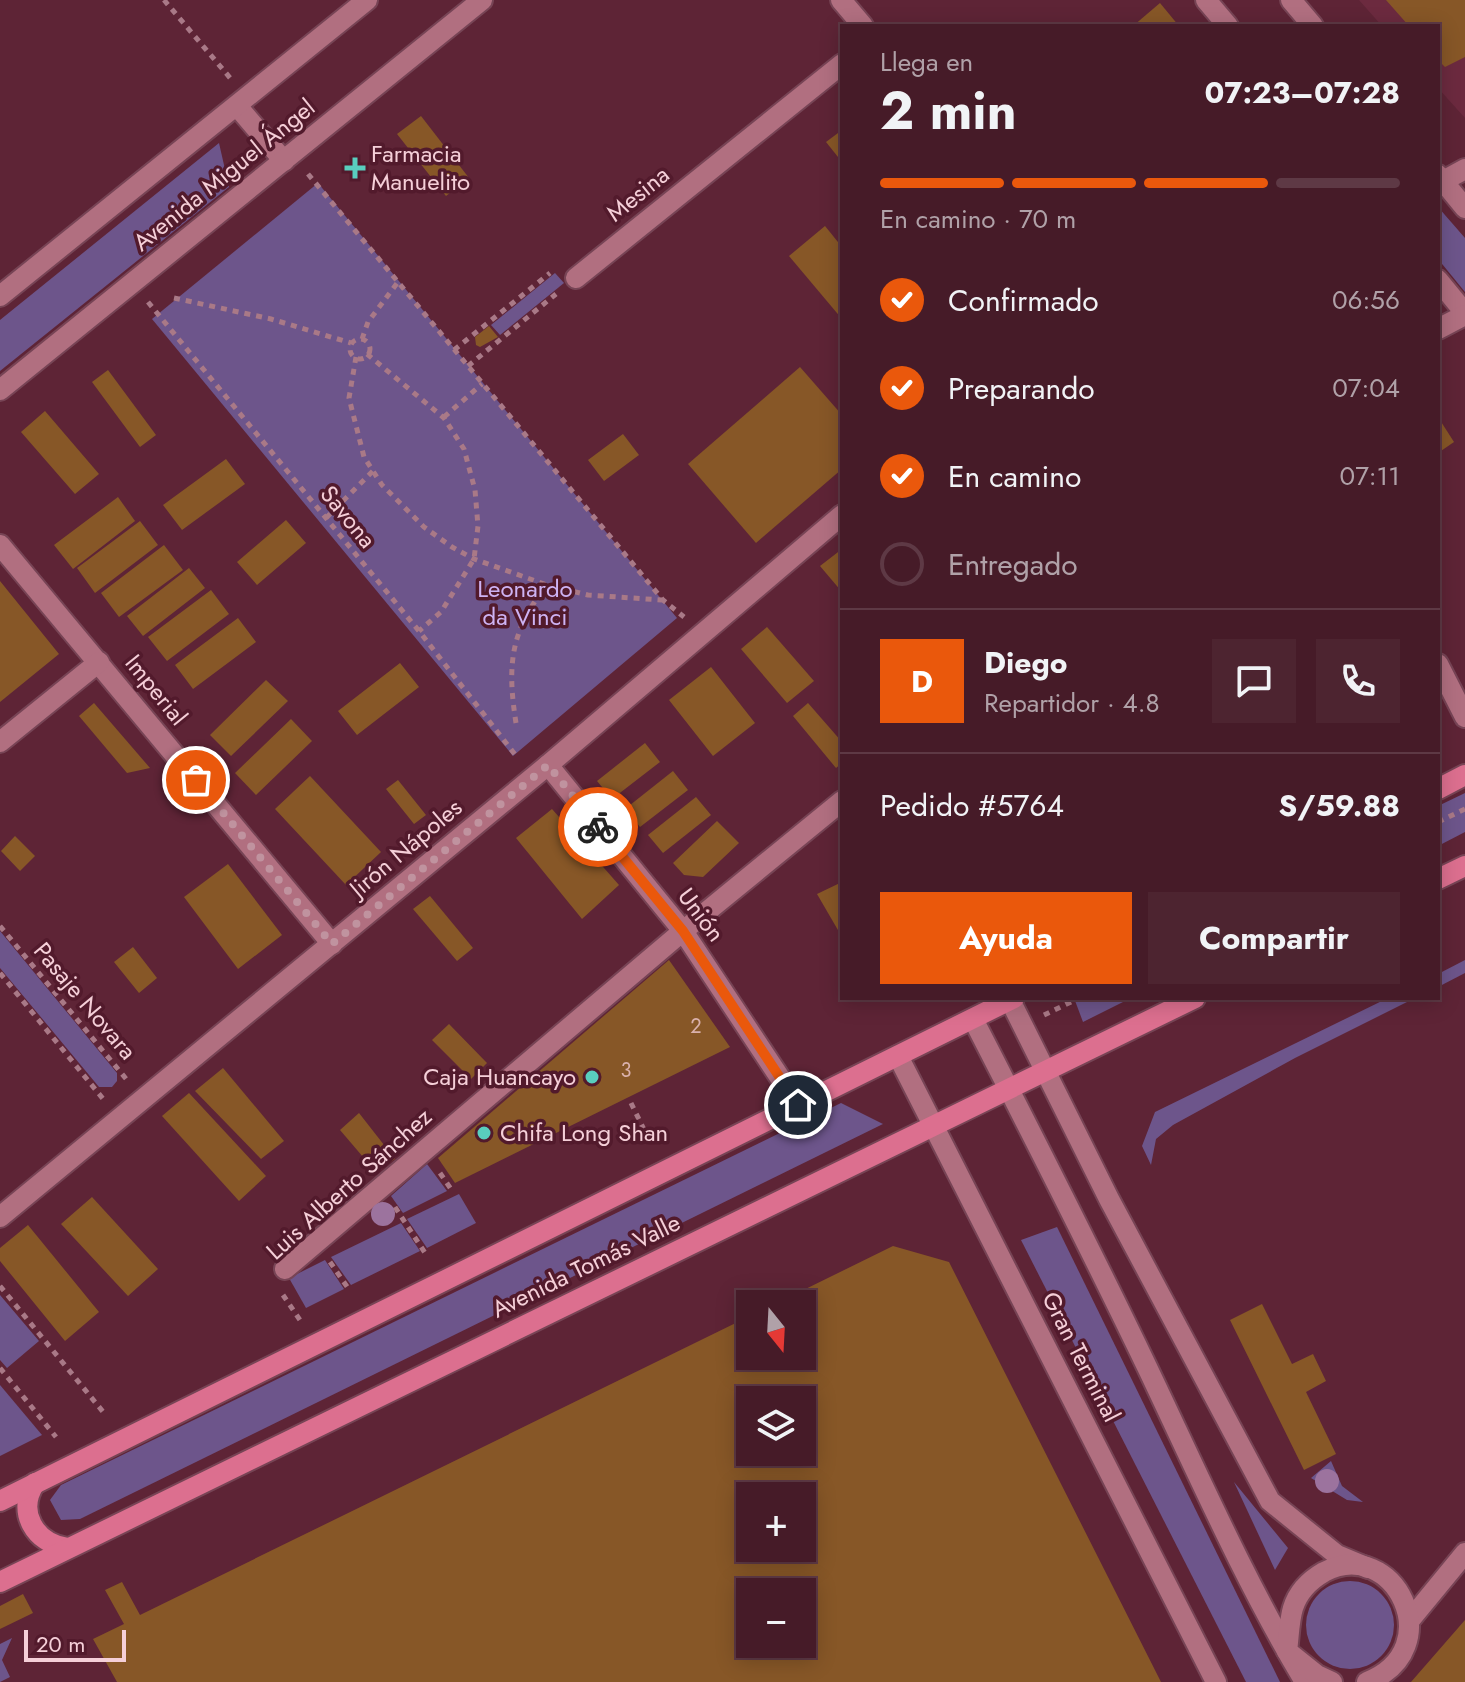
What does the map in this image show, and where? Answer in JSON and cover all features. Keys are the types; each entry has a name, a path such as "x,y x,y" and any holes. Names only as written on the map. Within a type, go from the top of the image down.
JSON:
{"main road":[{"path":"1440,788 1465,775"},
{"path":"1440,878 1465,866"},
{"name":"Avenida Tomás Valle","path":"0,1501 1010,1000"},
{"name":"Avenida Tomás Valle","path":"0,1582 1191,1000"},
{"path":"35,1483 27,1504 31,1525 46,1541 67,1548"}],"street":[{"name":"Avenida Miguel Ángel","path":"0,296 367,0"},
{"name":"Avenida Miguel Ángel","path":"0,390 482,0"},
{"path":"841,0 861,24"},
{"path":"1206,0 1226,24"},
{"path":"1291,0 1311,24"},
{"name":"Mesina","path":"576,278 840,66"},
{"path":"242,102 288,158"},
{"path":"1465,169 1440,178 1465,208"},
{"path":"1440,283 1465,314 1440,328"},
{"name":"Jirón Nápoles","path":"0,1217 541,771 840,517"},
{"name":"Imperial","path":"0,545 332,944"},
{"path":"0,742 99,662"},
{"path":"1440,668 1465,717"},
{"name":"Unión","path":"541,771 683,931 798,1105"},
{"name":"Luis Alberto Sánchez","path":"285,1269 683,931 840,803"},
{"path":"1012,1000 1044,1072 1270,1501 1337,1555 1384,1576 1397,1588 1406,1603 1410,1620 1408,1640 1400,1659 1379,1679"},
{"path":"973,1019 1070,1206 1198,1475 1305,1682"},
{"name":"Gran Terminal","path":"898,1056 1216,1682"},
{"path":"1410,1620 1465,1553"},
{"path":"1287,1651 1293,1609 1301,1592 1313,1578 1330,1569 1349,1566 1368,1568"},
{"path":"1287,1651 1317,1675 1332,1682"}],"path":[{"path":"164,0 242,102"},
{"path":"288,158 398,282 663,600 703,634"},
{"path":"454,350 551,272"},
{"path":"468,366 576,278"},
{"path":"362,339 368,322 398,282"},
{"name":"Savona","path":"131,283 419,631 541,771"},
{"path":"174,298 271,319 351,343 362,339"},
{"path":"362,339 369,345 367,354"},
{"path":"351,343 351,353 356,357"},
{"path":"356,357 367,354"},
{"path":"367,354 444,418 464,449 475,490 478,526 474,559 441,612 419,631"},
{"path":"356,357 349,398 364,457 382,485 424,527 474,559 547,585 588,595 663,600"},
{"path":"444,418 482,384"},
{"path":"326,518 373,471"},
{"path":"516,723 510,685 517,633 532,604 547,585"},
{"name":"Pasaje Novara","path":"0,926 143,1099"},
{"path":"0,973 120,1119"},
{"path":"631,1103 650,1142"},
{"path":"386,1195 425,1253"},
{"path":"326,1256 350,1291"},
{"name":"Luis Alberto Sánchez","path":"285,1269 278,1284 316,1344"},
{"path":"0,1286 104,1413"},
{"path":"0,1368 56,1437"}],"shaded area":[{"path":"1359,0 1465,0 1465,118 1440,90 1440,24 1380,24"}],"green space":[{"path":"219,143 229,187 0,371 0,320"},
{"name":"Leonardo da Vinci","path":"318,183 677,618 513,756 152,319"},
{"path":"1440,209 1465,238 1465,292 1440,261"},
{"path":"555,273 564,283 500,335 491,325"},
{"path":"1465,793 1465,832 1440,845 1440,805"},
{"path":"0,931 117,1073 117,1081 112,1087 99,1087 0,968"},
{"path":"1465,960 1465,973 1440,986 1440,973"},
{"path":"1075,1000 1127,1000 1083,1022"},
{"path":"1384,1000 1411,1000 1295,1058 1173,1125 1156,1139 1151,1165 1142,1146 1155,1112"},
{"path":"841,1103 883,1124 80,1519 61,1520 50,1500 61,1485"},
{"path":"427,1164 447,1191 403,1213 391,1196"},
{"path":"459,1194 476,1223 427,1248 407,1219"},
{"path":"401,1223 420,1251 351,1285 331,1257"},
{"path":"1057,1227 1280,1682 1246,1682 1021,1240"},
{"path":"325,1260 344,1289 306,1308 289,1278"},
{"path":"0,1295 39,1341 7,1368 0,1360"},
{"path":"0,1385 42,1435 0,1456"},
{"path":"1331,1461 1342,1486 1363,1502 1347,1500 1311,1478"},
{"path":"1234,1482 1288,1548 1275,1570"},
{"path":"1350,1581 1375,1588 1387,1600 1394,1625 1387,1650 1375,1662 1350,1669 1325,1662 1313,1650 1306,1625 1313,1600 1325,1588"},
{"path":"12,1638 2,1660 10,1677 0,1682 0,1644"}],"building":[{"path":"1386,0 1465,0 1465,57 1445,67 1440,62 1440,24 1407,24"},
{"path":"1160,3 1177,24 1135,24"},
{"path":"421,116 469,178 446,196 397,134"},
{"path":"840,132 840,160 826,142"},
{"path":"825,226 840,245 840,317 789,256"},
{"path":"489,326 498,337 480,347 476,345 475,337"},
{"path":"800,367 840,413 840,471 756,543 688,464"},
{"path":"108,370 156,435 140,447 92,382"},
{"path":"45,411 99,474 75,494 21,432"},
{"path":"1440,420 1454,442 1440,452"},
{"path":"623,434 639,455 604,481 588,460"},
{"path":"226,459 245,484 182,530 163,505"},
{"path":"118,497 135,521 73,569 54,545"},
{"path":"286,520 306,543 257,585 237,562"},
{"path":"140,521 158,545 95,593 77,568"},
{"path":"164,545 183,570 119,617 101,593"},
{"path":"840,551 840,590 820,566"},
{"path":"189,568 205,588 143,636 127,616"},
{"path":"0,581 59,654 0,702"},
{"path":"211,590 229,614 167,661 148,637"},
{"path":"238,618 256,642 193,689 175,665"},
{"path":"767,627 814,681 787,703 741,649"},
{"path":"400,663 419,687 357,735 338,711"},
{"path":"711,667 755,723 713,756 669,700"},
{"path":"266,680 288,701 231,756 210,735"},
{"path":"94,703 150,768 127,773 79,716"},
{"path":"808,703 840,740 840,765 836,768 793,716"},
{"path":"291,719 312,741 256,795 235,773"},
{"path":"645,743 660,762 612,799 597,781"},
{"path":"673,771 688,790 640,827 625,809"},
{"path":"310,776 381,852 346,885 275,809"},
{"path":"398,780 426,815 414,824 386,789"},
{"path":"696,797 711,815 663,853 648,835"},
{"path":"552,809 619,885 582,919 516,838"},
{"path":"717,821 739,843 703,877 684,875 673,863"},
{"path":"15,836 35,856 20,871 1,851"},
{"path":"228,864 282,935 238,969 184,897"},
{"path":"840,883 840,934 817,894"},
{"path":"430,896 473,948 457,961 413,909"},
{"path":"133,947 157,978 139,993 114,962"},
{"path":"669,960 730,1047 455,1183 438,1158"},
{"path":"449,1024 487,1063 471,1079 432,1040"},
{"path":"223,1068 284,1141 261,1159 195,1091"},
{"path":"189,1093 266,1176 239,1201 162,1116"},
{"path":"359,1113 395,1159 375,1171 340,1130"},
{"path":"92,1197 158,1269 128,1296 61,1224"},
{"path":"28,1225 99,1312 65,1341 0,1261 0,1248"},
{"path":"893,1246 949,1262 1161,1682 117,1682 93,1639 124,1624 105,1590 122,1582 140,1615 736,1323 736,1370 816,1370 816,1290 803,1290"},
{"path":"1262,1304 1292,1364 1313,1354 1326,1381 1306,1392 1336,1454 1304,1470 1230,1320"},
{"path":"23,1594 33,1613 0,1629 0,1606"},
{"path":"1465,1620 1465,1682 1411,1682"}],"way so far":[{"path":"196,780 332,944 548,765 598,827"}],"place":[{"name":"Farmacia Manuelito","path":"355,168"},
{"name":"Caja Huancayo","path":"592,1077"},
{"name":"Chifa Long Shan","path":"484,1133"}],"route":[{"path":"598,827 683,931 798,1105"}]}
